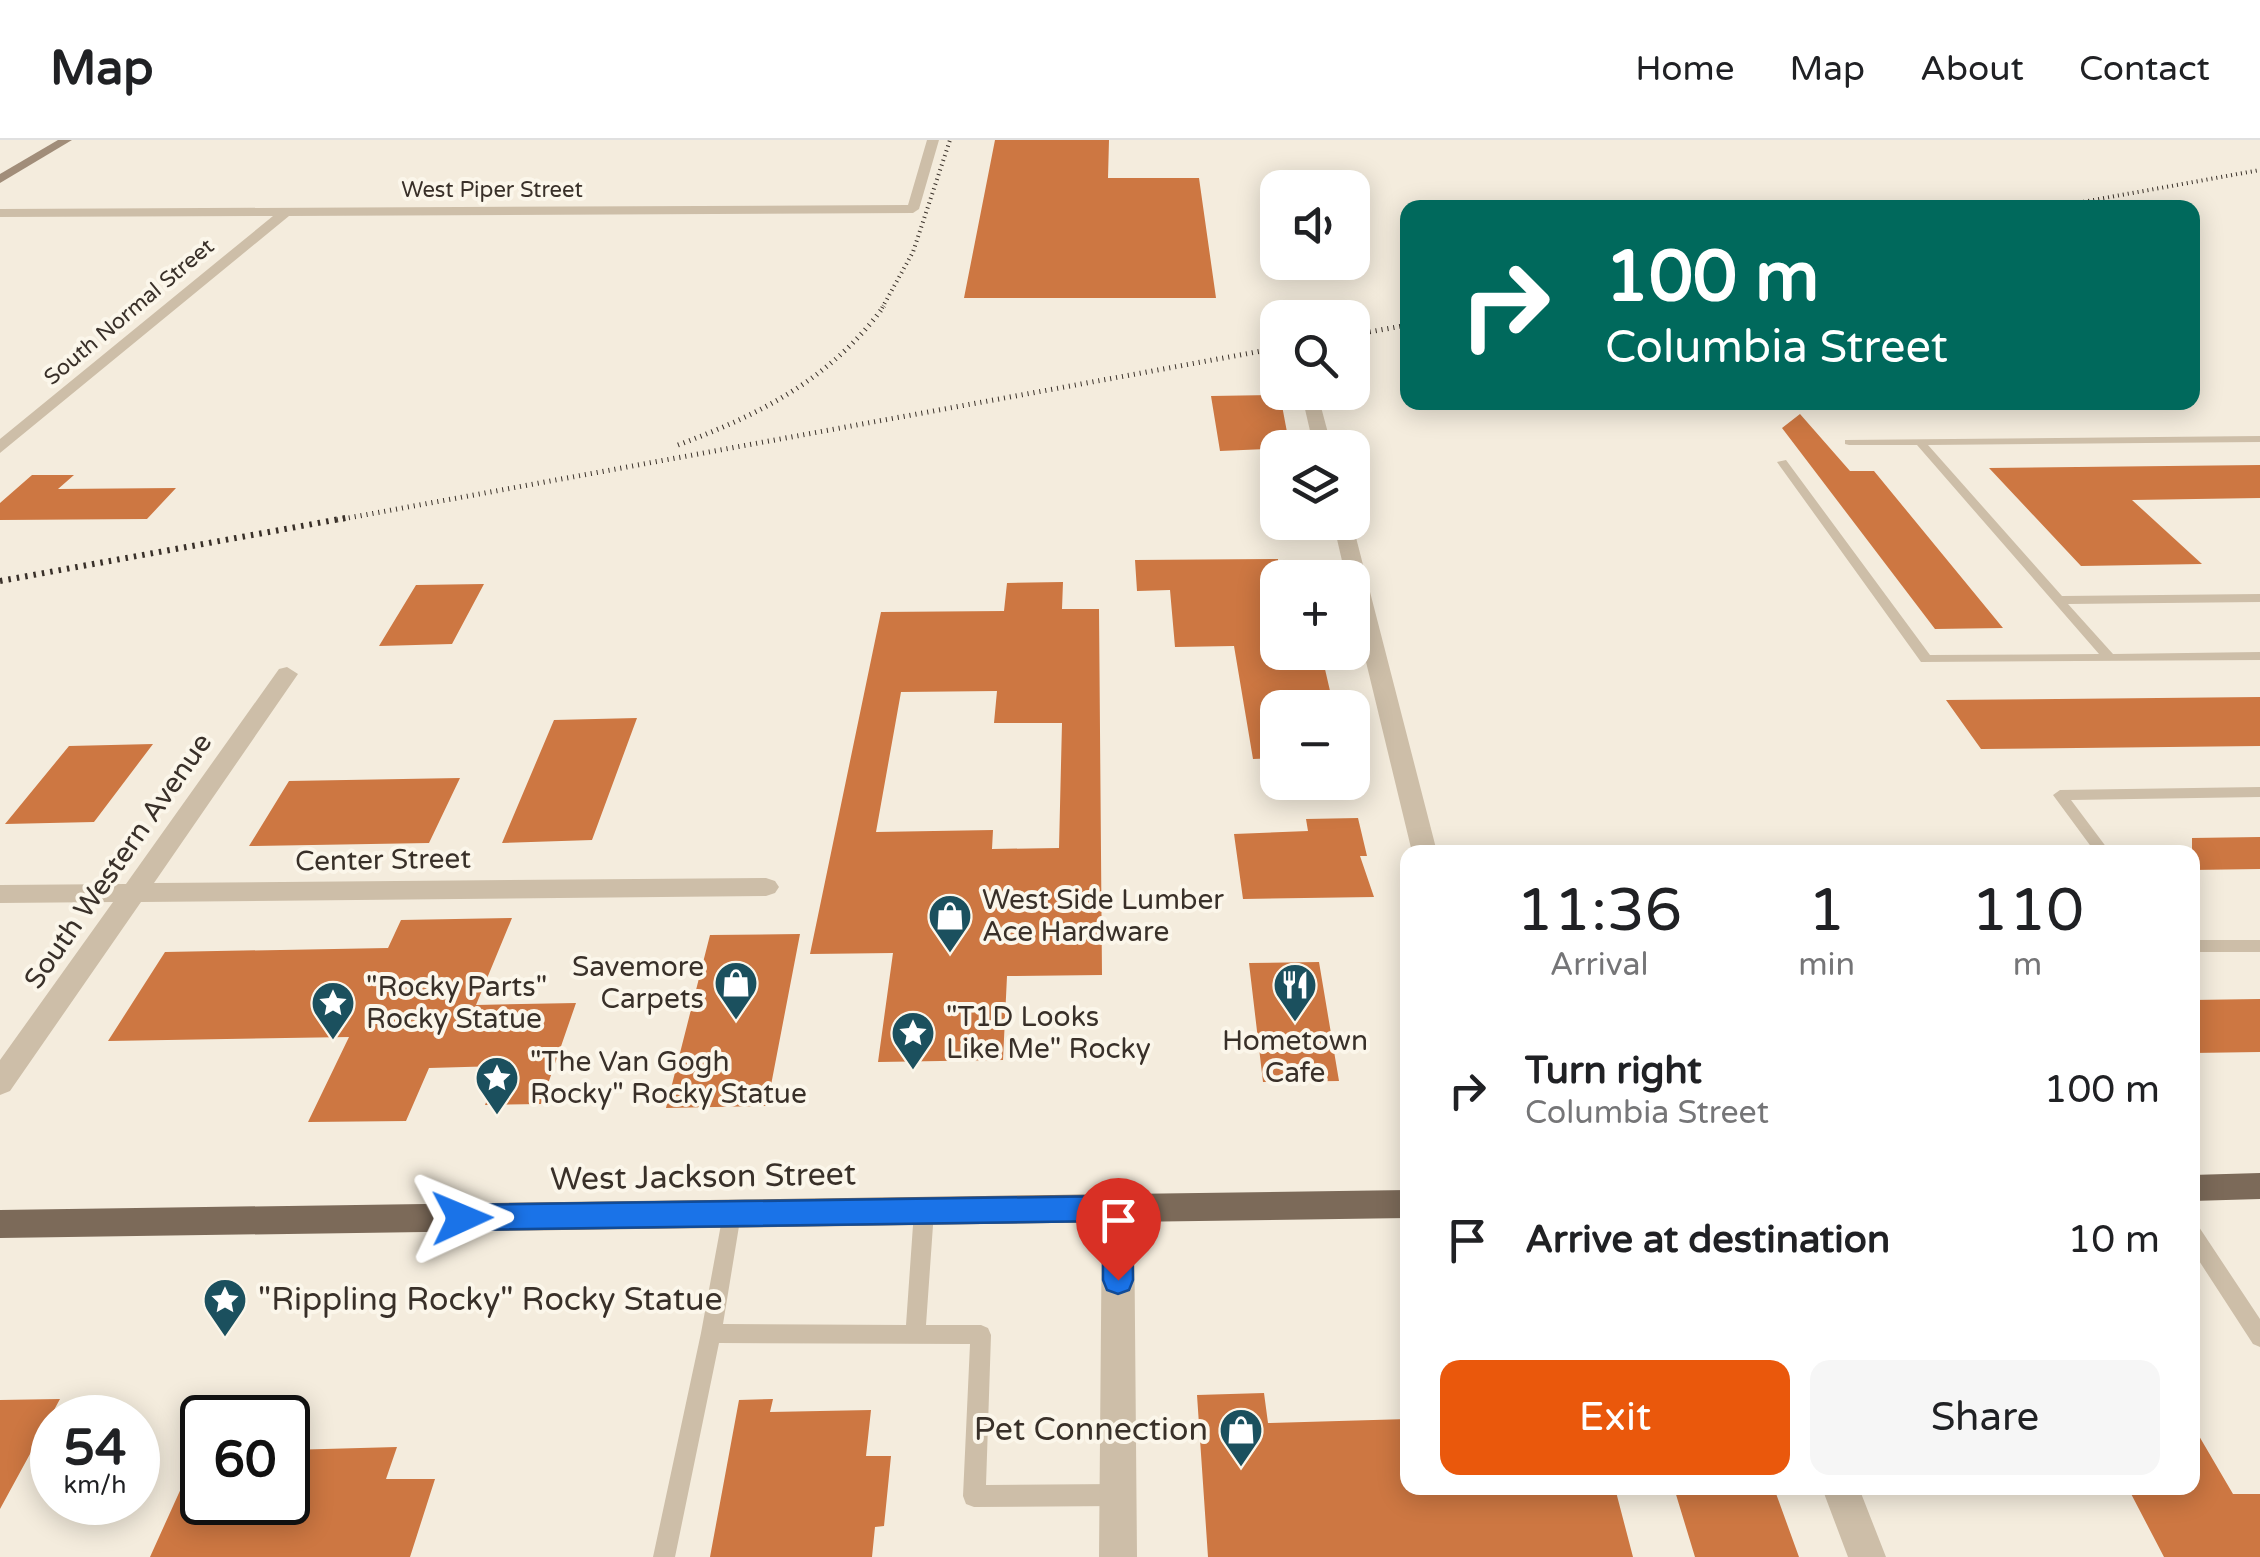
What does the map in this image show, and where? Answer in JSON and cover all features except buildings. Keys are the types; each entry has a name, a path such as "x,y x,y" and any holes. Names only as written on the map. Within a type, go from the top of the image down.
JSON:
{"main road":[{"path":"2200,1188 2260,1186"},
{"name":"West Jackson Street","path":"0,1224 1400,1204"}],"street":[{"path":"0,179 66,140"},
{"name":"West Piper Street","path":"0,213 913,208 933,140"},
{"name":"South Normal Street","path":"0,448 286,211"},
{"path":"1347,540 1423,845"},
{"name":"South Western Avenue","path":"0,1083 286,674"},
{"name":"Center Street","path":"0,894 766,887"},
{"path":"1118,1208 1118,1557"},
{"path":"1845,1495 1867,1557"}],"lane":[{"path":"1850,442 2260,440"},
{"path":"1918,442 2109,658"},
{"path":"1782,462 1926,660 2260,656"},
{"path":"2058,600 2260,598"},
{"path":"2098,845 2060,795 2260,792"},
{"path":"2200,946 2260,946"},
{"path":"914,1335 924,1211"},
{"path":"664,1557 712,1333 731,1214"},
{"path":"2200,1245 2260,1337"},
{"path":"712,1333 981,1335 974,1496 1118,1495"}],"railway":[{"path":"882,308 913,252 950,140"},
{"path":"2093,200 2260,170"},
{"path":"678,445 766,407 792,391 841,354 884,306"},
{"path":"1370,332 1400,326"},
{"path":"337,520 1260,351"},
{"path":"0,581 351,517"}],"place":[{"name":"West Side Lumber Ace Hardware","path":"950,954"},
{"name":"Savemore Carpets","path":"736,1021"},
{"name":"Hometown Cafe","path":"1295,1023"},
{"name":"\"Rocky Parts\" Rocky Statue","path":"333,1041"},
{"name":"\"T1D Looks Like Me\" Rocky","path":"913,1071"},
{"name":"\"The Van Gogh Rocky\" Rocky Statue","path":"497,1116"},
{"name":"\"Rippling Rocky\" Rocky Statue","path":"225,1338"},
{"name":"Pet Connection","path":"1241,1468"}],"route":[{"path":"462,1218 1118,1208 1118,1280"}]}
